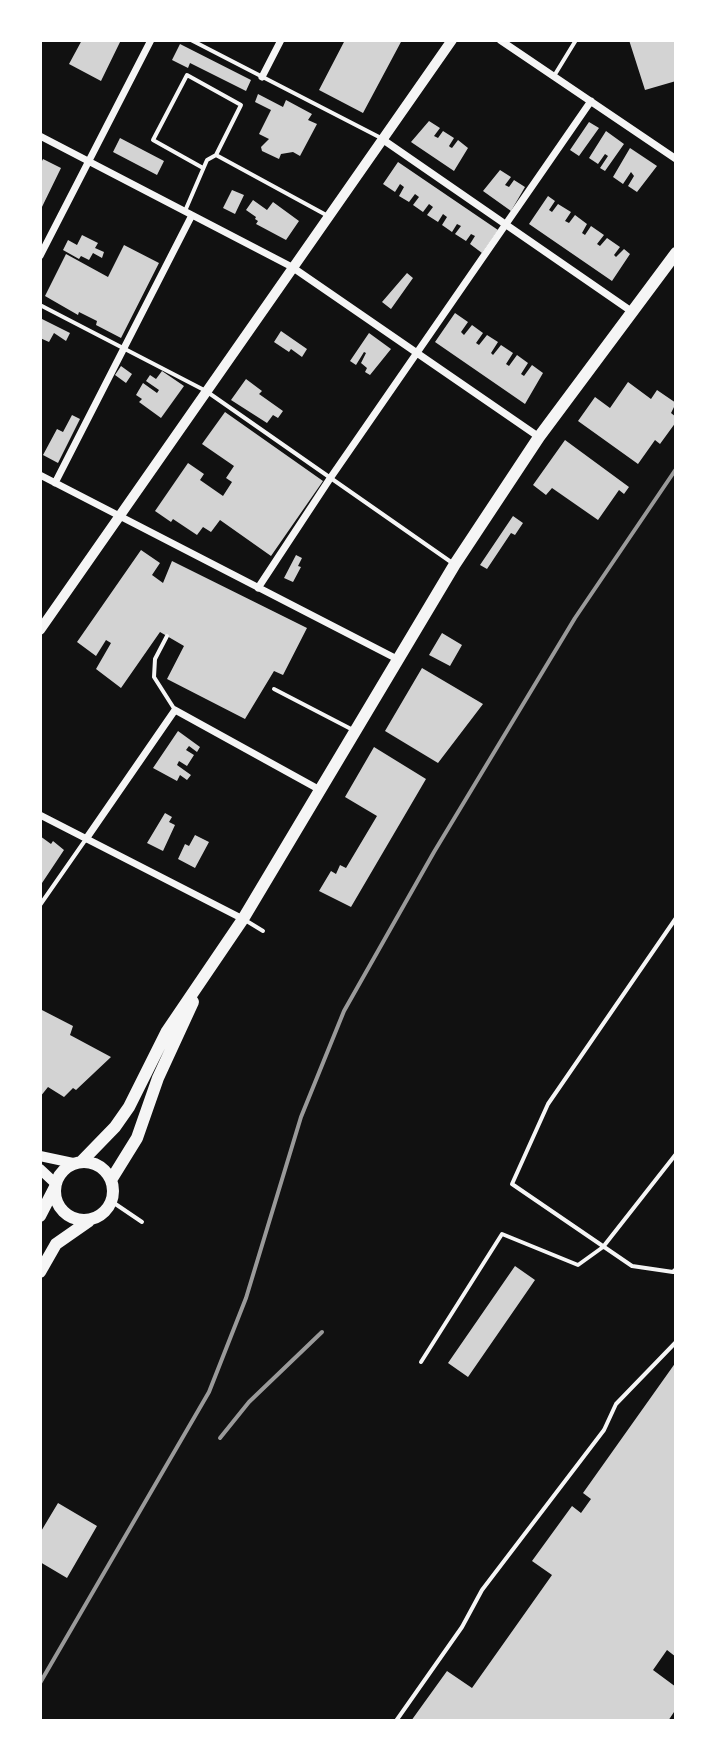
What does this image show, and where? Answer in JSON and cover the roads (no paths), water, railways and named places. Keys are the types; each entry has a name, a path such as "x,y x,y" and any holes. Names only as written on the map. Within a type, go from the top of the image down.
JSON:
{"main road":[{"path":"40,630 452,40"},
{"path":"40,1216 65,1168 77,1162 122,1117 167,1031 243,919 455,564 539,437 676,253"},
{"path":"40,1272 56,1244 107,1209 111,1201 111,1180 137,1138 158,1078 205,977"},
{"path":"40,1156 99,1166 111,1180"},
{"path":"40,1169 55,1185 55,1197 65,1213 73,1218 91,1219"}],"street":[{"path":"40,256 151,40"},
{"path":"262,77 281,40"},
{"path":"500,40 676,159"},
{"path":"258,588 591,101"},
{"path":"40,136 292,267 539,437"},
{"path":"382,139 631,311"},
{"path":"55,483 188,213"},
{"path":"40,475 397,659"},
{"path":"86,839 175,710 320,790"},
{"path":"40,815 243,919"}],"lane":[{"path":"191,40 382,139"},
{"path":"554,76 576,40"},
{"path":"188,213 203,168 207,160 216,155 241,105 187,75 153,140 203,168"},
{"path":"216,155 328,216"},
{"path":"40,305 206,391 455,564"},
{"path":"167,636 155,659 154,677 175,710"},
{"path":"274,689 355,731"},
{"path":"40,905 86,839"},
{"path":"676,918 548,1104 512,1184 632,1266 673,1272 676,1269"},
{"path":"243,919 263,931"},
{"path":"421,1362 502,1234 578,1265 603,1247 676,1154"},
{"path":"111,1201 142,1222"},
{"path":"396,1721 462,1627 482,1590 604,1430 616,1404 676,1342"}],"railway":[{"path":"40,1683 209,1392 246,1298 301,1117 344,1011 434,852 575,618 676,469"},
{"path":"220,1438 249,1402 322,1332"}]}
